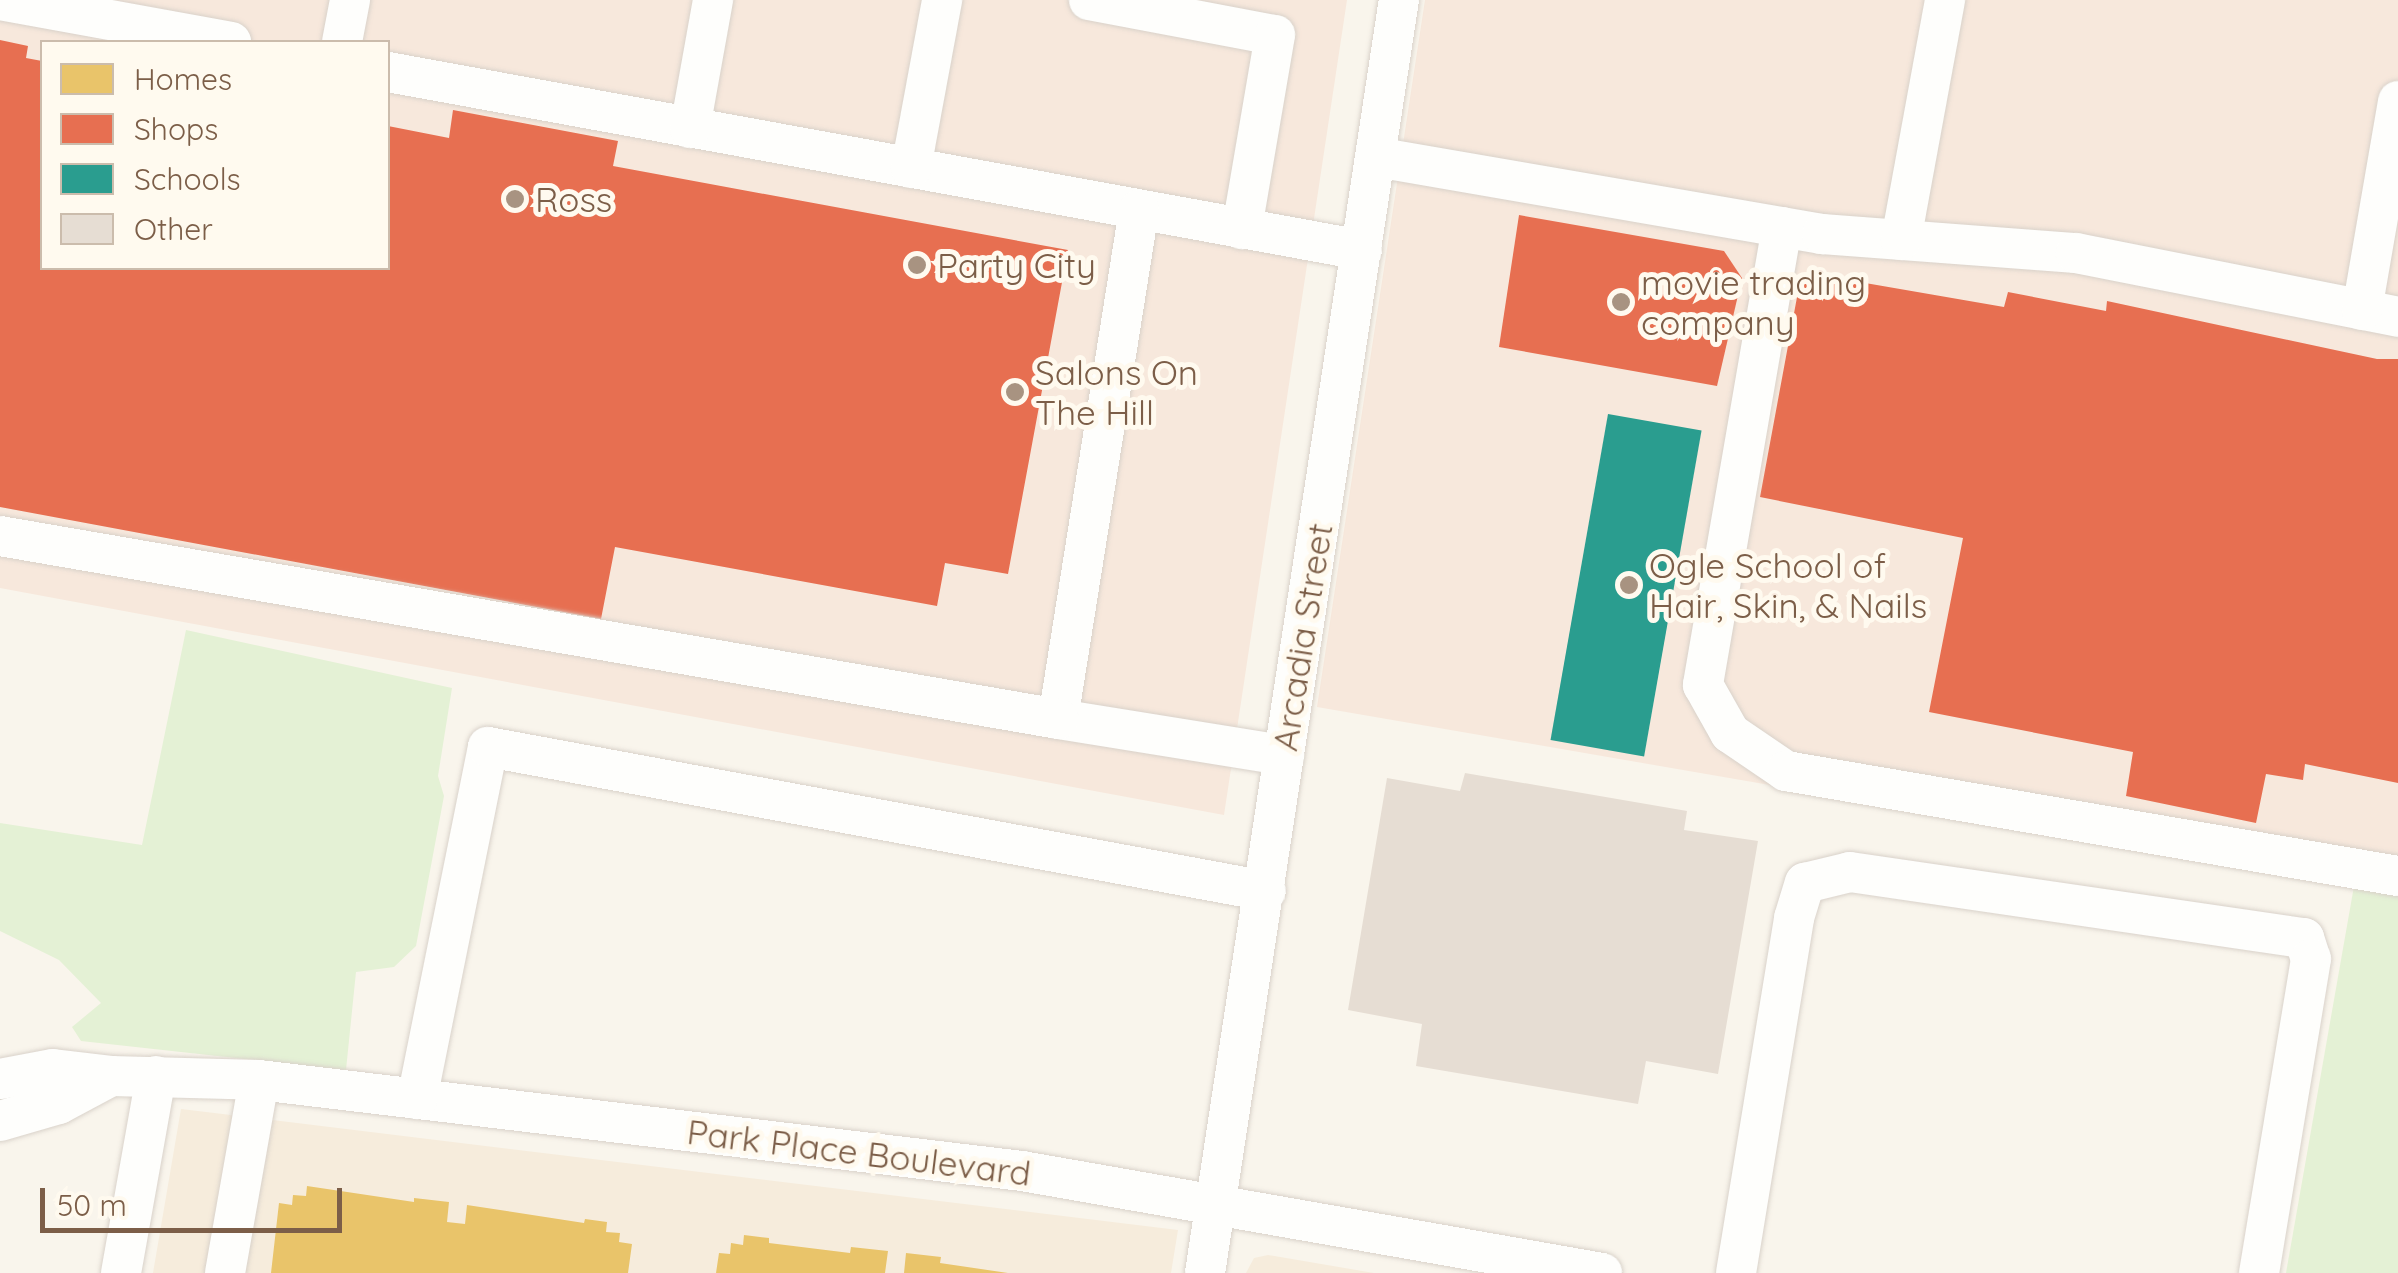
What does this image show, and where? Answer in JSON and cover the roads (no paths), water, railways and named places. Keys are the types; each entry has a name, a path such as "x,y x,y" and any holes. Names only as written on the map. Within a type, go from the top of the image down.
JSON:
{"street":[{"path":"0,0 219,40"},
{"path":"342,40 350,0"},
{"path":"690,128 713,0"},
{"path":"911,168 942,0"},
{"path":"1089,0 1274,35 1242,229"},
{"name":"Arcadia Street","path":"1205,1273 1399,0"},
{"path":"1901,240 1945,0"},
{"path":"390,72 1362,250"},
{"path":"1376,158 1782,227 2076,253 2380,314 2398,102"},
{"path":"1058,719 1139,210"},
{"path":"1782,227 1703,685 1730,732 1786,771 2398,876"},
{"path":"0,536 1284,755"},
{"path":"417,1099 488,747 1266,891"},
{"path":"1736,1273 1794,918 1805,883 1850,872 2304,938 2311,960 2259,1273"},
{"name":"Park Place Boulevard","path":"0,1079 56,1087 111,1076 259,1080 1022,1171 1602,1273"},
{"path":"121,1273 156,1076"},
{"path":"225,1273 259,1080"},
{"name":"Park Place Boulevard","path":"0,1121 56,1087"}],"place":[{"name":"Ross","path":"515,199"},
{"name":"Party City","path":"917,265"},
{"name":"movie trading company","path":"1621,302"},
{"name":"Salons On The Hill","path":"1015,392"},
{"name":"Ogle School of Hair, Skin, & Nails","path":"1629,585"}]}
